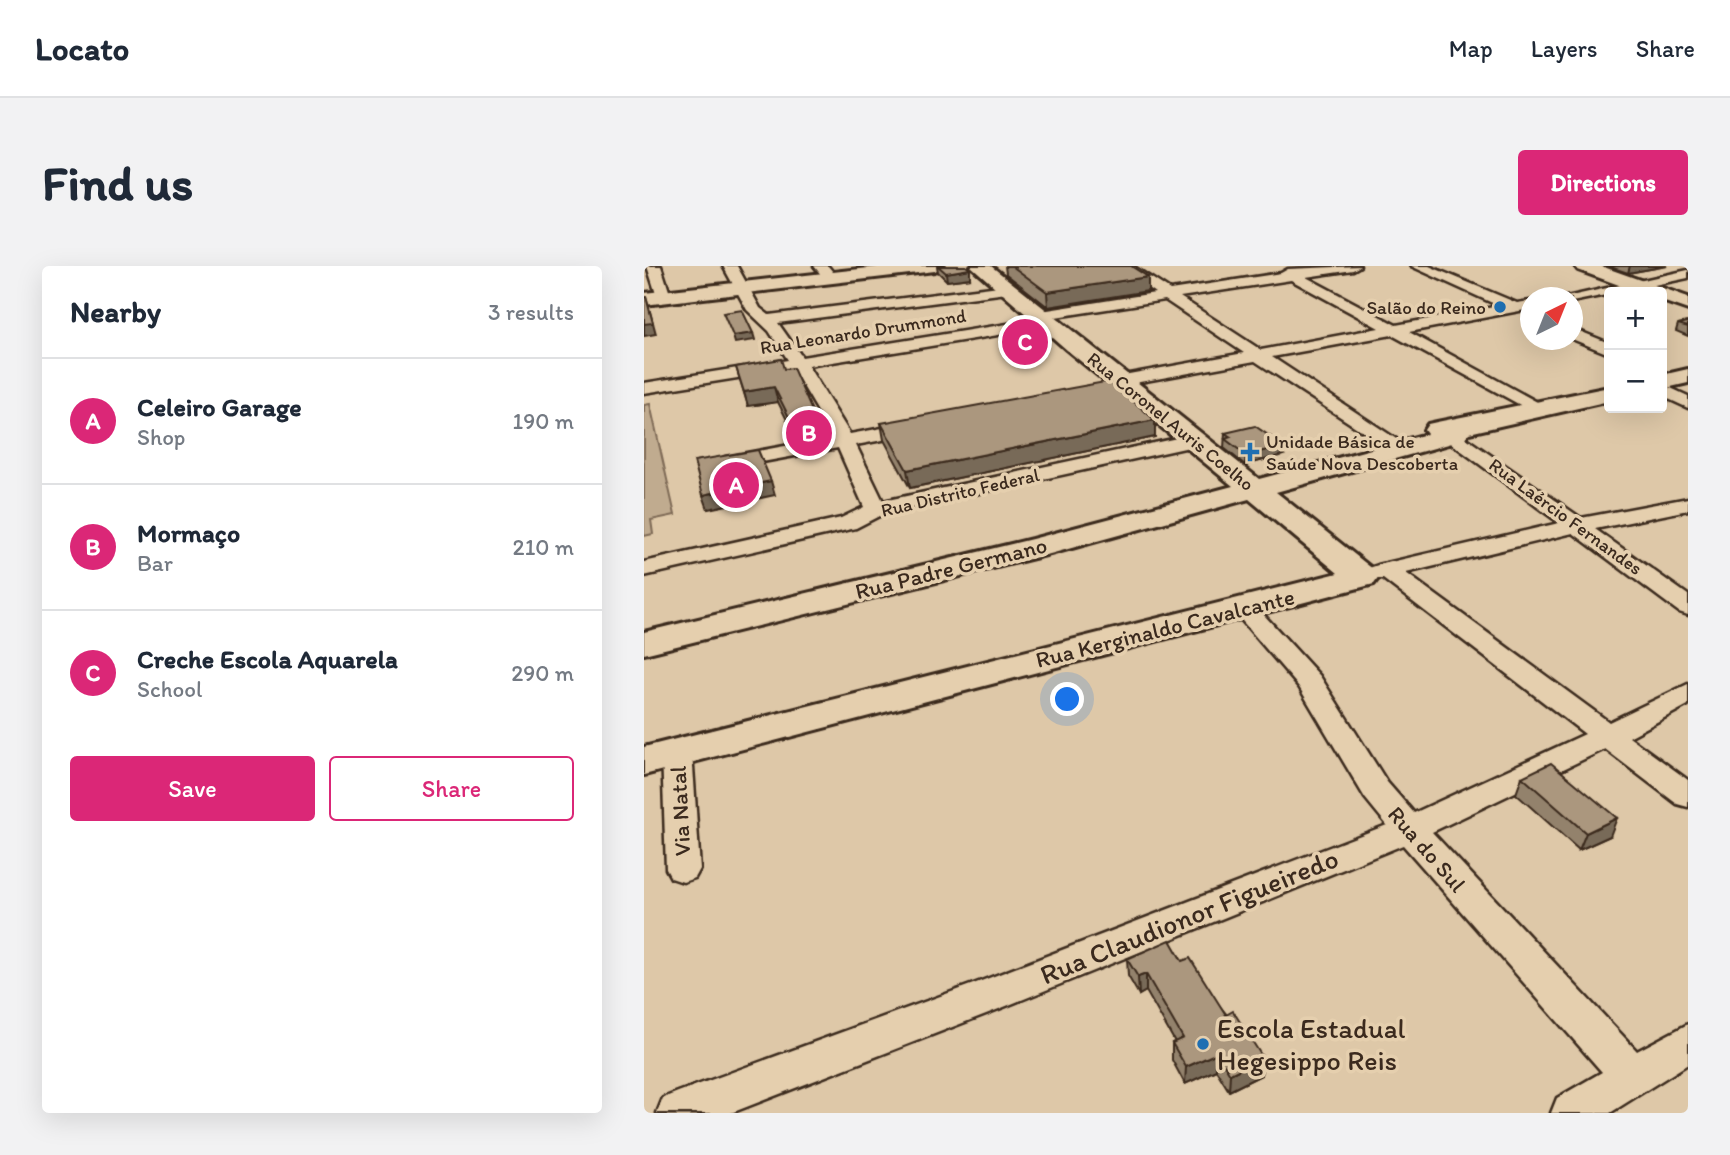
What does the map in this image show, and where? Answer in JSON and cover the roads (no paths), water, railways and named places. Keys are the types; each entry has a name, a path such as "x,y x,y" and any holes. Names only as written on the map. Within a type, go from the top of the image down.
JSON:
{"street":[{"path":"654,266 664,297"},
{"path":"730,266 750,287"},
{"path":"747,266 754,310 771,322 799,363 845,442 876,509"},
{"path":"644,299 750,287 826,272 935,266"},
{"name":"Rua Coronel Auris Coelho","path":"980,266 1044,318 1114,387 1196,440 1248,482 1374,574 1478,636 1688,796"},
{"path":"1124,266 1393,446"},
{"path":"1273,266 1541,409"},
{"name":"Rua Leonardo Drummond","path":"644,388 799,363 1168,295 1353,266"},
{"path":"1418,266 1520,307"},
{"path":"1566,266 1628,287"},
{"path":"1584,266 1629,287"},
{"path":"1635,287 1688,274"},
{"path":"771,322 1007,289"},
{"path":"1583,296 1604,292"},
{"path":"1667,297 1688,304"},
{"path":"1667,303 1688,311"},
{"path":"1114,387 1393,330 1520,310"},
{"path":"1583,337 1604,347"},
{"path":"1670,379 1688,403"},
{"name":"Rua Padre Germano","path":"644,643 1039,547 1248,482 1452,430 1604,395"},
{"path":"712,465 939,423"},
{"name":"Rua Laércio Fernandes","path":"1452,430 1688,607"},
{"name":"Rua Distrito Federal","path":"644,569 848,523 876,509 1196,440"},
{"name":"Rua Kerginaldo Cavalcante","path":"661,757 1374,574 1579,525 1688,504"},
{"name":"Rua do Sul","path":"1244,608 1310,682 1376,790 1630,1074"},
{"name":"Rua Claudionor Figueiredo","path":"678,1113 990,995 1409,829 1607,736 1688,693"},
{"name":"Via Natal","path":"661,757 683,869"},
{"path":"1572,1113 1630,1074 1688,1042"}],"place":[{"name":"Salão do Reino","path":"1500,307"},
{"name":"Creche Escola Aquarela","path":"1025,342"},
{"name":"Mormaço","path":"809,433"},
{"name":"Unidade Básica de Saúde Nova Descoberta","path":"1250,452"},
{"name":"Celeiro Garage","path":"736,485"},
{"name":"Escola Estadual Hegesippo Reis","path":"1203,1044"}]}
